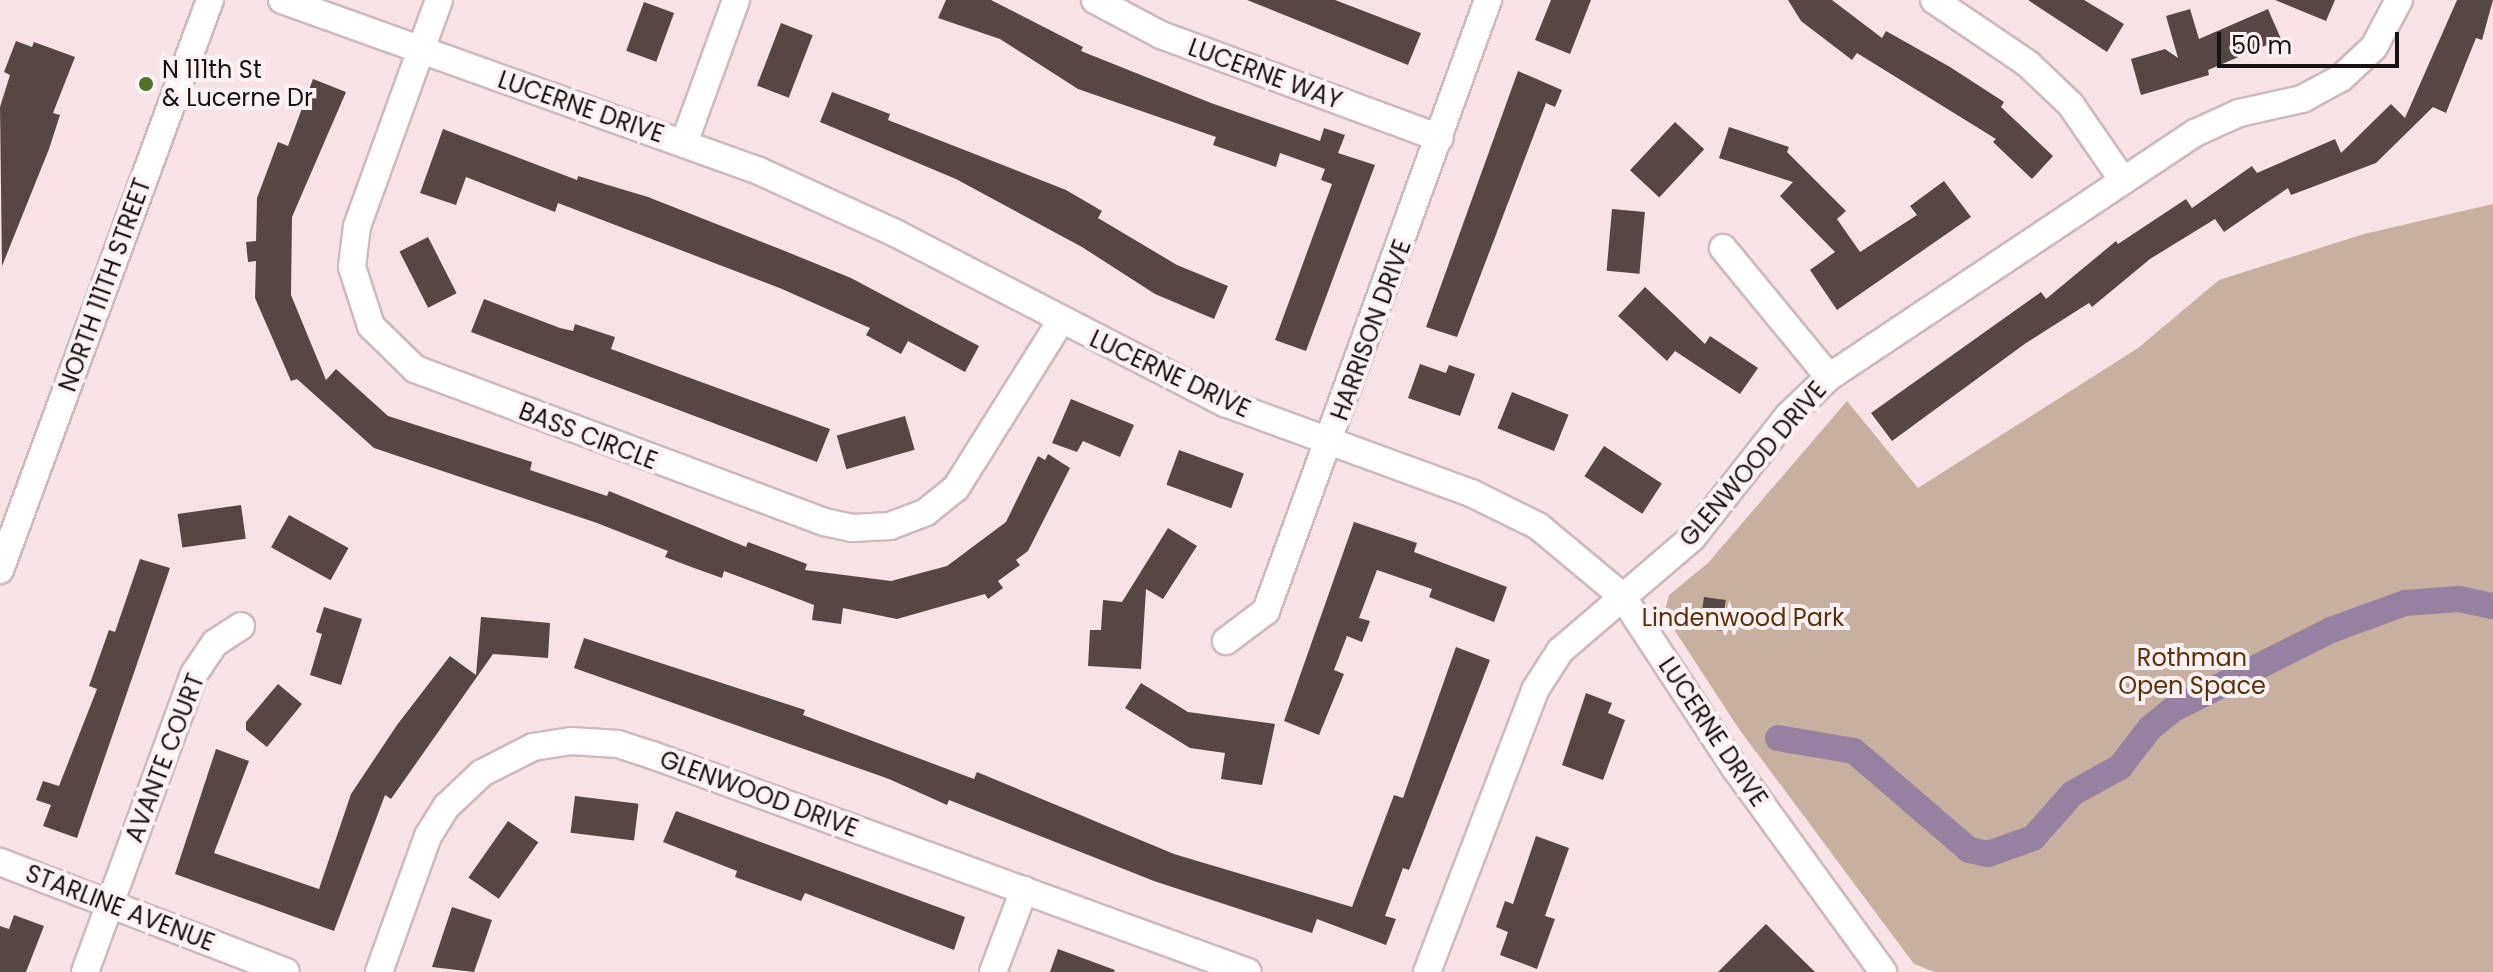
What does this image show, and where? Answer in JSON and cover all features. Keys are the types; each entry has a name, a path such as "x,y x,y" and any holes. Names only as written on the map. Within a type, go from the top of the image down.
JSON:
{"street":[{"name":"NORTH 111TH STREET","path":"0,570 210,0"},
{"name":"LUCERNE DRIVE","path":"282,0 684,143 897,234 1060,322 1225,403 1471,493 1538,526 1622,596 1735,768 1883,972"},
{"name":"BASS CIRCLE","path":"439,0 357,226 352,267 371,326 415,369 824,522 852,528 890,526 926,512 956,488 1060,322"},
{"path":"684,143 736,0"},
{"name":"LUCERNE WAY","path":"1095,0 1175,41 1440,138"},
{"name":"HARRISON DRIVE","path":"1226,641 1266,611 1488,0"},
{"path":"1934,0 2028,64 2071,105 2122,179"},
{"name":"GLENWOOD DRIVE","path":"1427,972 1535,690 1575,634 1692,538 1788,416 1829,377 2195,133 2239,113 2302,99 2341,78 2374,47 2399,0"},
{"path":"1723,248 1829,377"},
{"name":"AVANTE COURT","path":"85,972 194,674 215,643 241,626"},
{"name":"GLENWOOD DRIVE","path":"379,972 428,836 447,806 482,773 533,747 571,741 618,744 652,755 1248,972"},
{"name":"STARLINE AVENUE","path":"0,862 286,972"},
{"path":"993,972 1024,890"}],"green space":[{"name":"Rothman Open Space","path":"2493,204 2493,972 1934,972 1914,964 1739,729 1664,614 1669,595 1708,563 1847,401 1918,488 2138,348 2219,280 2364,234"}],"building":[{"path":"946,0 991,0 1083,47 1081,51 1211,103 1320,141 1324,128 1345,135 1338,153 1375,165 1306,351 1275,340 1332,184 1321,180 1325,169 1280,153 1276,167 1213,145 1216,137 1078,89 1000,39 938,18"},
{"path":"1247,0 1335,0 1421,33 1408,65"},
{"path":"1551,0 1591,0 1570,54 1535,40"},
{"path":"1788,0 1832,0 1882,38 1886,31 1950,67 2004,102 2001,107 2053,156 2032,179 1993,142 1996,139 1857,53 1852,60 1801,21"},
{"path":"2028,0 2084,0 2124,24 2107,52"},
{"path":"2275,0 2335,0 2326,21"},
{"path":"2457,0 2493,0 2482,40 2476,38 2446,113 2433,107 2376,163 2291,195 2288,188 2224,232 2215,219 2150,259 2092,307 2089,303 2026,343 1892,441 1871,413 2041,292 2046,299 2116,241 2118,244 2186,199 2192,208 2252,166 2257,173 2335,139 2341,153 2391,104 2405,118"},
{"path":"644,2 674,13 656,62 626,51"},
{"path":"2190,9 2199,39 2268,9 2281,39 2208,70 2209,75 2141,95 2131,59 2165,49 2178,58 2166,16"},
{"path":"781,23 813,35 789,98 757,86"},
{"path":"16,41 32,47 34,42 75,57 53,113 60,115 49,149 2,266 0,107 10,75 4,72"},
{"path":"1518,71 1562,90 1555,107 1546,103 1457,337 1426,327"},
{"path":"313,79 346,92 292,217 291,295 326,380 336,369 388,416 532,462 530,470 607,496 609,491 746,547 748,542 807,564 805,570 891,581 947,566 1006,522 1038,456 1045,460 1048,454 1070,468 1028,551 1016,560 1020,565 998,581 1003,588 988,599 985,594 897,619 843,608 841,624 812,620 814,605 724,571 722,578 665,557 668,551 597,523 374,448 297,379 291,381 255,298 256,261 248,262 246,242 256,241 257,198 278,142 288,146"},
{"path":"832,92 890,114 888,120 1066,190 1102,211 1098,218 1177,265 1228,286 1214,319 1155,294 1082,247 956,179 820,122"},
{"path":"1675,122 1704,149 1659,198 1630,170"},
{"path":"1729,127 1789,147 1787,152 1846,211 1837,219 1860,252 1917,215 1910,206 1944,181 1971,217 1837,310 1810,270 1835,252 1780,196 1793,182 1719,158"},
{"path":"443,129 577,180 578,176 648,197 785,251 851,278 979,346 965,372 908,341 901,354 866,335 870,328 782,289 558,203 555,212 466,177 456,205 420,193"},
{"path":"1612,209 1645,212 1639,274 1607,271"},
{"path":"428,237 457,293 428,308 399,252"},
{"path":"1645,287 1705,344 1710,336 1758,368 1740,394 1675,351 1667,361 1618,316"},
{"path":"484,299 560,328 573,331 575,324 615,337 611,349 830,429 817,462 471,332"},
{"path":"1420,364 1446,373 1449,365 1475,374 1460,416 1408,398"},
{"path":"1512,392 1569,415 1554,451 1497,428"},
{"path":"1071,399 1134,425 1120,457 1083,441 1077,452 1052,443"},
{"path":"905,416 915,450 846,469 837,436"},
{"path":"1604,446 1662,484 1642,514 1584,476"},
{"path":"1179,450 1244,474 1231,508 1166,485"},
{"path":"241,505 246,539 182,548 178,514"},
{"path":"289,515 348,548 331,580 271,547"},
{"path":"1354,522 1417,543 1414,552 1507,587 1494,622 1429,597 1432,589 1377,570 1359,618 1370,621 1362,642 1347,636 1334,670 1344,674 1319,735 1284,721"},
{"path":"1168,528 1197,546 1163,599 1146,589 1141,669 1088,666 1090,630 1101,630 1103,600 1122,602"},
{"path":"140,559 170,568 77,838 43,826 51,805 36,800 43,781 59,786 97,689 89,686 109,630 115,632"},
{"path":"1704,597 1726,600 1721,631 1700,628"},
{"path":"324,607 362,619 341,685 310,675 322,634 316,632"},
{"path":"481,617 550,623 548,658 493,654 391,799 385,795 334,931 175,874 216,749 249,761 214,853 319,889 351,794 397,725 450,656 476,675"},
{"path":"584,638 805,710 803,715 974,779 977,772 1174,854 1352,907 1394,795 1403,798 1456,647 1490,660 1409,870 1403,868 1385,916 1396,919 1386,945 1317,919 1312,933 1154,881 949,800 947,805 889,779 574,668"},
{"path":"1141,683 1188,712 1275,724 1262,785 1221,779 1225,753 1190,748 1125,708"},
{"path":"278,684 302,704 267,747 246,730 246,722"},
{"path":"1586,693 1612,703 1608,713 1625,720 1603,780 1562,765"},
{"path":"575,796 639,804 634,841 570,833"},
{"path":"676,811 965,917 954,950 805,893 801,901 735,877 737,871 663,842"},
{"path":"508,821 538,842 499,899 468,878"},
{"path":"1536,836 1569,848 1545,916 1555,919 1537,969 1500,955 1508,932 1496,927 1505,901 1513,904"},
{"path":"452,907 492,920 474,972 432,967"},
{"path":"14,915 44,926 26,972 0,972 0,926 9,929"},
{"path":"1766,924 1815,972 1718,972"},
{"path":"1058,949 1115,970 1050,972"}],"waterway":[{"path":"1778,738 1854,751 1969,850 1988,854 2033,838 2073,793 2120,767 2150,728 2172,710 2331,630 2405,603 2459,599 2493,606"}],"place":[{"name":"N 111th St & Lucerne Dr","path":"146,84"}],"park label":[{"name":"Lindenwood Park","path":"1743,618"}]}
